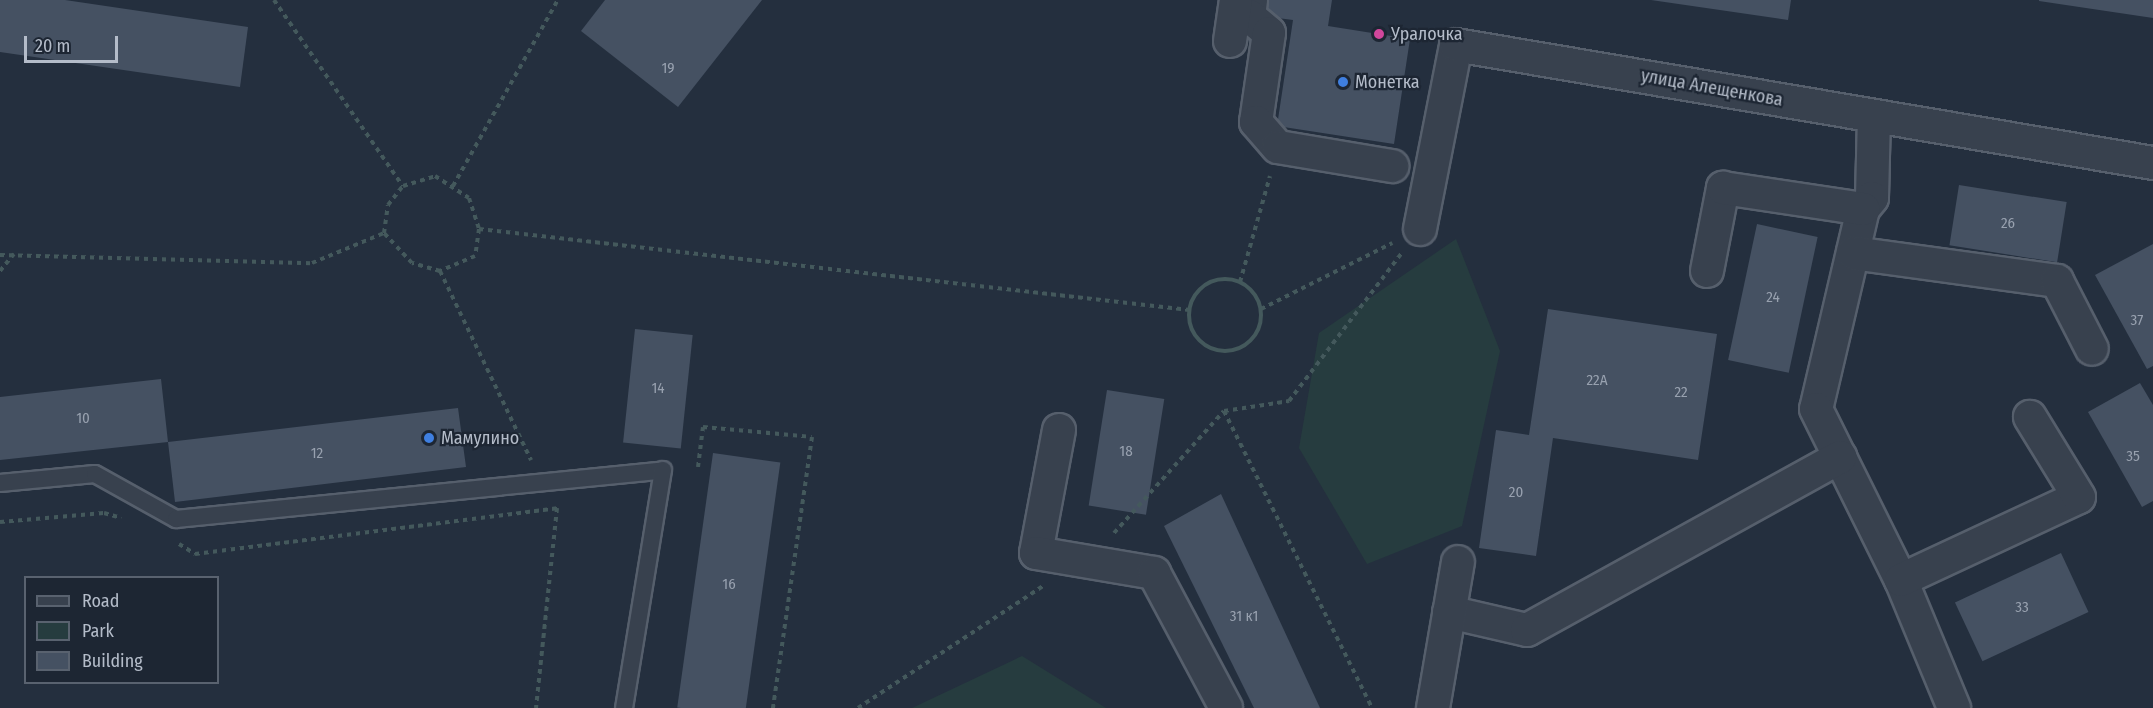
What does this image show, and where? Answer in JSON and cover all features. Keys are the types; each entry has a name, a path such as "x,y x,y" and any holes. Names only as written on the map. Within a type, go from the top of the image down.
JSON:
{"street":[{"path":"1230,41 1236,0"},
{"path":"1251,0 1249,16 1269,33 1256,122 1278,147 1392,166"},
{"name":"улица Алещенкова","path":"1420,229 1456,45 2153,163"},
{"path":"1874,116 1872,198 1863,209 1816,409 1901,580 1944,705"},
{"path":"1707,272 1723,188 1863,209"},
{"path":"1853,253 2057,281 2092,349"},
{"path":"1901,580 2079,497 2030,417"},
{"path":"1059,430 1036,554 1154,573 1227,708"},
{"path":"1449,612 1527,630 1840,457"},
{"path":"1433,708 1458,562"}],"lane":[{"path":"0,483 95,474 176,519 663,470 624,708"}],"path":[{"path":"274,0 403,186"},
{"path":"453,186 558,0"},
{"path":"1240,282 1278,147"},
{"path":"435,176 469,198 479,229 475,256 440,271 412,263 384,232 388,205 403,186 435,176"},
{"path":"479,229 1189,310"},
{"path":"1262,309 1420,229"},
{"path":"1224,411 1289,401 1420,229"},
{"path":"0,255 14,253 312,263 384,232"},
{"path":"0,271 14,253"},
{"path":"440,271 541,482 557,508 536,708"},
{"path":"1211,281 1240,282 1254,292 1262,309 1255,337 1230,352 1201,343 1189,310 1192,298 1211,281"},
{"path":"698,467 703,427 812,437 773,708"},
{"path":"167,536 195,554 557,508"},
{"path":"0,522 104,513 125,520"}],"green space":[{"path":"1456,239 1500,351 1462,526 1367,564 1299,448 1319,333"},
{"path":"1022,656 1106,708 912,708"}],"building":[{"path":"0,0 65,0 248,27 240,87 0,52"},
{"path":"605,0 762,0 678,107 581,31"},
{"name":"Монетка","path":"1266,0 1332,0 1328,26 1410,39 1394,144 1277,126 1293,20 1263,16"},
{"path":"1651,0 1791,0 1788,20"},
{"path":"2039,0 2153,0 2153,18 2039,1"},
{"path":"1959,185 2067,202 2057,262 1949,245"},
{"path":"1757,224 1818,237 1789,373 1728,360"},
{"path":"2153,244 2153,366 2147,369 2095,275"},
{"path":"1548,309 1717,334 1698,460 1553,438 1536,556 1479,548 1496,430 1529,435"},
{"path":"635,329 693,335 681,448 623,442"},
{"path":"161,379 168,442 0,460 0,397"},
{"path":"2140,383 2153,405 2153,501 2142,507 2088,412"},
{"path":"1107,390 1164,399 1146,515 1089,506"},
{"path":"458,408 466,467 175,502 168,442"},
{"path":"713,453 780,462 746,708 677,707"},
{"path":"1221,494 1320,708 1254,708 1164,526"},
{"path":"2061,553 2088,612 1982,661 1955,602"}],"place":[{"name":"Уралочка","path":"1379,34"},
{"name":"Монетка","path":"1343,82"},
{"name":"Мамулино","path":"429,438"}]}
